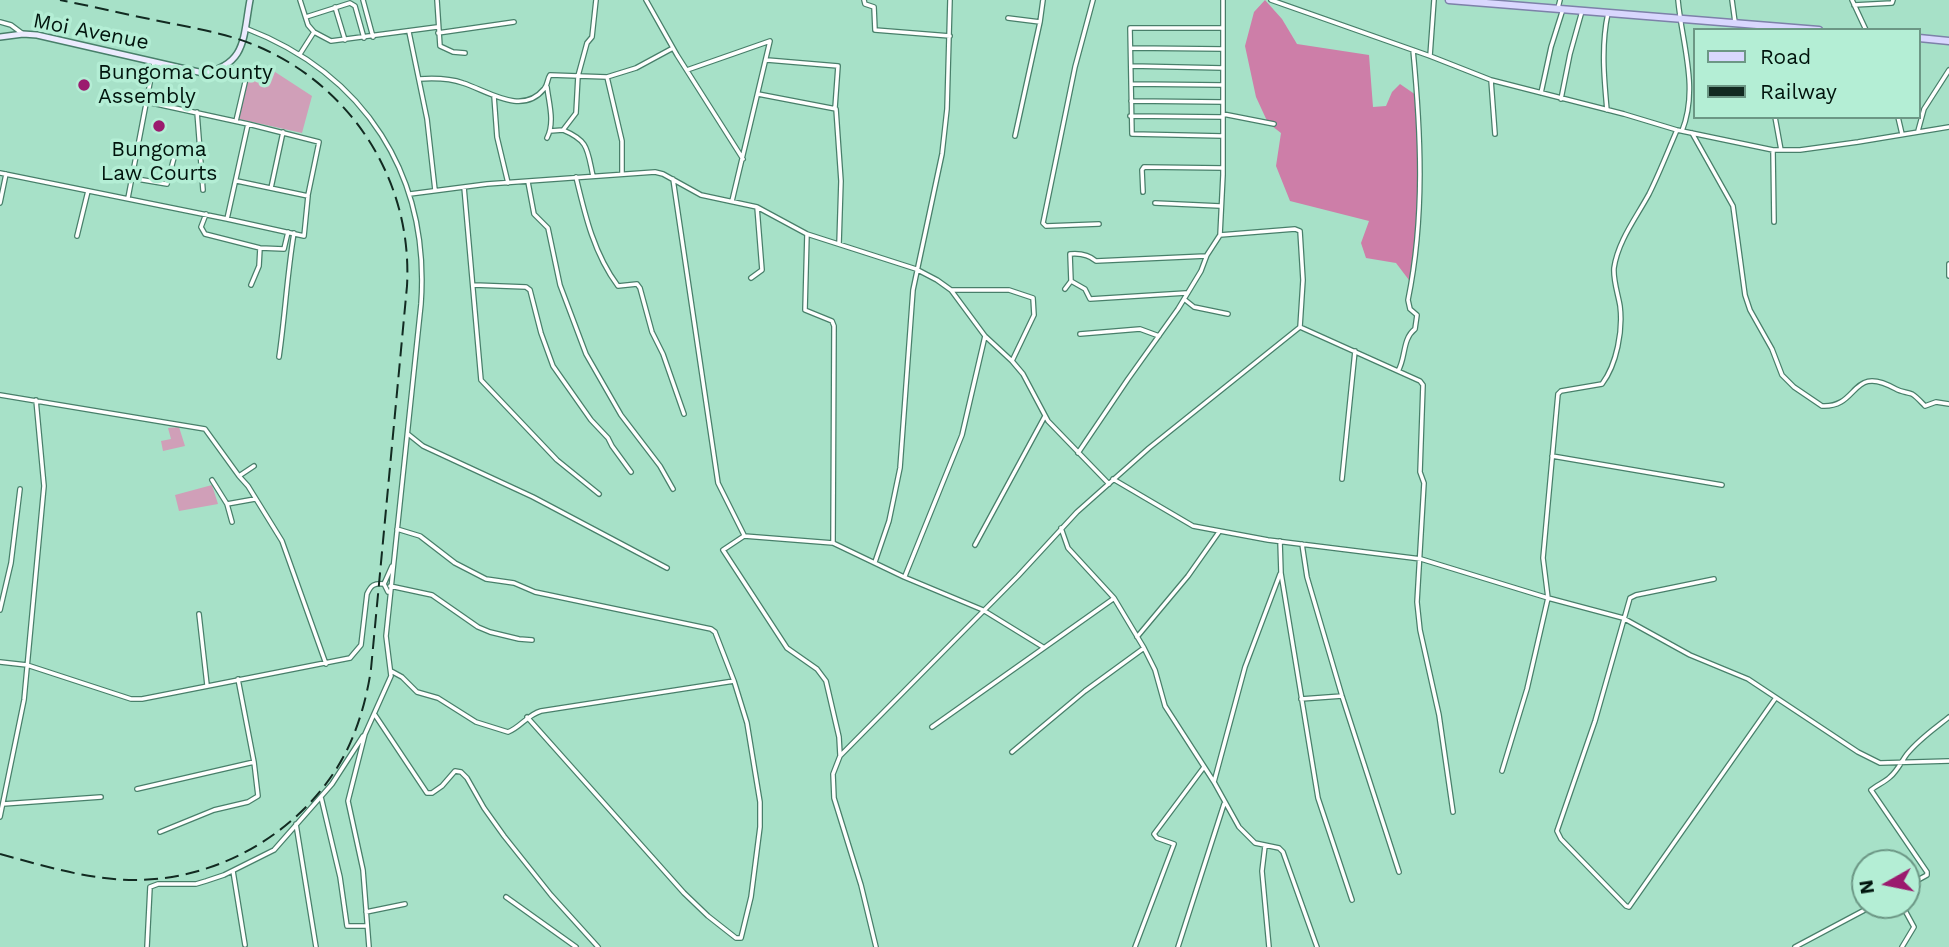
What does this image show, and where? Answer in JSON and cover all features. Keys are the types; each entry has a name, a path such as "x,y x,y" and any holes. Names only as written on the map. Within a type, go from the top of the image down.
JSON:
{"main road":[{"path":"1449,0 1735,22 1760,28"},
{"path":"1921,38 1949,41"}],"street":[{"path":"236,121 247,74 227,66 240,50 250,0"},
{"path":"299,0 308,25 327,41 437,27"},
{"path":"363,0 373,37"},
{"path":"437,0 437,27 442,48 465,53"},
{"path":"563,130 576,113 578,76 587,43 592,37 596,0"},
{"path":"646,0 743,159"},
{"path":"864,0 865,5 874,7 875,30 951,36"},
{"path":"875,562 889,521 900,468 916,269 942,154 951,36 950,0"},
{"path":"1015,136 1044,0"},
{"path":"1093,0 1075,67 1043,223 1046,226 1099,224"},
{"path":"1078,453 1184,299 1220,235 1223,168 1223,0"},
{"path":"1271,0 1491,80 1692,133 1773,150 1800,150 1949,127"},
{"path":"1430,56 1434,0"},
{"path":"1541,93 1560,0"},
{"path":"1502,771 1527,689 1548,598 1543,558 1555,405 1559,392 1602,384 1611,369 1619,337 1620,313 1615,265 1631,224 1688,115 1691,99 1678,0"},
{"path":"1732,0 1735,22"},
{"path":"1865,28 1853,2 1892,3 1893,0"},
{"path":"305,17 350,3 355,6 364,38"},
{"path":"335,6 345,40"},
{"path":"1561,99 1582,11"},
{"path":"1606,110 1603,67 1608,13"},
{"path":"1008,18 1040,22"},
{"path":"0,22 11,25 23,34"},
{"path":"439,33 514,22"},
{"path":"1223,28 1131,27 1130,116 1132,134 1223,136"},
{"path":"147,947 150,887 158,884 196,884 233,871 274,850 321,797 365,734 391,671 386,636 422,281 421,258 410,194 391,150 366,112 337,80 300,55 245,28"},
{"path":"300,55 314,32"},
{"path":"410,32 427,119 435,190"},
{"name":"Moi Avenue","path":"0,37 23,34 70,41 194,72 210,72 227,66"},
{"path":"687,70 770,41 732,201"},
{"path":"547,138 551,120 547,85 550,75 607,77 636,68 673,48"},
{"path":"1131,48 1223,49"},
{"path":"1398,372 1404,360 1406,342 1415,329 1417,320 1408,300 1418,245 1421,190 1413,50"},
{"path":"128,198 154,60"},
{"path":"767,60 838,66 835,108 841,181 839,246"},
{"path":"1131,66 1223,68"},
{"path":"1918,131 1924,109 1949,70"},
{"path":"607,77 622,141 622,174"},
{"path":"419,79 437,78 462,83 494,96 520,102 538,95 547,85"},
{"path":"1491,80 1494,134"},
{"path":"1131,84 1223,85"},
{"path":"758,94 835,108"},
{"path":"494,96 497,137 508,183"},
{"path":"1131,101 1223,102"},
{"path":"0,173 304,236 318,142 147,102"},
{"path":"197,112 202,190"},
{"path":"1130,116 1223,116 1274,124"},
{"path":"1775,119 1781,150"},
{"path":"1898,119 1902,134"},
{"path":"227,219 248,124"},
{"path":"550,131 563,130 580,138 589,154 593,176"},
{"path":"271,188 283,132"},
{"path":"1692,133 1729,196 1735,215 1747,303 1787,381 1822,406 1840,402 1866,382 1878,380 1910,393 1926,405 1936,402 1949,404"},
{"path":"1773,150 1774,222"},
{"path":"131,178 167,184 175,154"},
{"path":"1143,192 1144,167 1223,168"},
{"path":"410,194 508,183 655,172 708,197 757,207 807,234 839,246 916,269 951,290 985,337 1012,360 1028,382 1045,416 1109,484"},
{"path":"0,203 6,174"},
{"path":"576,177 589,226 605,266 618,286 637,284 640,288 652,332 663,354 684,414"},
{"path":"673,179 718,483 744,536"},
{"path":"237,181 308,196"},
{"path":"528,182 534,215 548,228 560,285 586,354 621,415 660,466 673,489"},
{"path":"464,187 481,380 558,460 598,494"},
{"path":"77,236 88,191"},
{"path":"1155,203 1221,206"},
{"path":"751,278 762,270 757,207"},
{"path":"206,214 201,226 205,234 260,248 284,249 288,232"},
{"path":"876,947 869,910 834,798 833,774 840,756 1018,576 1061,528 1113,479 1300,327 1303,280 1300,231 1295,229 1220,235"},
{"path":"279,357 286,279 294,233"},
{"path":"807,234 805,310 832,321 834,326 833,543"},
{"path":"251,285 259,266 260,248"},
{"path":"1065,289 1071,281 1070,254 1080,253 1096,261 1207,256"},
{"path":"1949,264 1949,276"},
{"path":"1071,281 1085,289 1090,299 1187,293"},
{"path":"474,285 526,287 530,290 553,366 631,472"},
{"path":"951,290 1009,290 1033,298 1034,315 1012,360"},
{"path":"1184,299 1194,307 1228,314"},
{"path":"1300,327 1423,385 1420,472 1424,483 1417,602 1420,630 1439,715 1453,811"},
{"path":"1080,334 1140,328 1158,337"},
{"path":"904,577 962,435 985,337"},
{"path":"1342,480 1355,351"},
{"path":"0,395 205,429 248,486 288,554 326,664"},
{"path":"0,817 24,700 44,485 36,400"},
{"path":"975,545 1045,416"},
{"path":"408,434 424,446 533,497 667,568"},
{"path":"1552,456 1722,485"},
{"path":"239,476 254,466"},
{"path":"1113,479 1185,522 1219,532 1421,559 1623,618 1690,655 1748,679 1775,699 1885,765 1949,761"},
{"path":"212,480 227,504 232,522"},
{"path":"0,610 11,563 20,489"},
{"path":"227,504 255,499"},
{"path":"397,528 420,536 456,564 486,579 514,583 535,592 712,629 715,632 747,723 760,802 760,827 751,897 740,939 708,916 684,893 527,717"},
{"path":"1061,528 1068,548 1114,598 1144,648 1155,670 1165,706 1214,782 1224,804 1248,838 1255,843 1279,848 1283,852 1317,947"},
{"path":"1137,637 1188,576 1219,532"},
{"path":"840,756 839,737 827,681 817,669 787,648 723,550 744,536 833,543 983,610 1043,648"},
{"path":"1280,541 1281,573 1318,798 1352,900"},
{"path":"1302,544 1307,577 1342,696 1399,873"},
{"path":"384,584 393,564"},
{"path":"1214,782 1245,667 1281,573"},
{"path":"1714,579 1632,596 1623,618 1595,721 1557,831 1561,839 1627,907 1775,699"},
{"path":"0,662 27,666 136,699 326,664 350,658 361,645 367,594 372,585 384,584"},
{"path":"384,584 390,594"},
{"path":"390,586 432,594 490,632 533,640"},
{"path":"932,727 1114,598"},
{"path":"199,614 207,685"},
{"path":"1012,752 1085,691 1144,648"},
{"path":"391,671 402,677 417,692 430,695 476,722 511,731 527,717 541,710 734,681"},
{"path":"160,832 214,810 235,807 256,799 259,793 238,679"},
{"path":"1301,699 1342,696"},
{"path":"375,715 427,793 432,793 442,786 454,771 461,772 467,778 504,836 551,895 598,947"},
{"path":"1911,849 1871,790 1889,778 1902,764 1905,755 1919,744 1928,731 1949,717"},
{"path":"365,734 348,801 363,870 369,947"},
{"path":"137,789 254,762"},
{"path":"1135,947 1174,844 1154,834 1204,767"},
{"path":"3,804 101,797"},
{"path":"321,797 340,877 347,926 367,926"},
{"path":"1178,947 1224,804"},
{"path":"296,824 316,947"},
{"path":"1265,846 1262,872 1269,947"},
{"path":"1921,863 1927,875 1921,879"},
{"path":"233,871 245,945"},
{"path":"506,897 576,947"},
{"path":"366,912 405,904"},
{"path":"1796,947 1851,917"},
{"path":"1902,947 1914,927 1910,919"}],"shaded area":[{"path":"1265,0 1282,19 1297,44 1369,55 1373,107 1386,106 1392,92 1400,84 1416,95 1419,222 1412,284 1396,263 1366,258 1361,243 1369,221 1290,201 1276,166 1281,133 1268,123 1256,97 1245,46 1254,12"},
{"path":"269,68 312,96 302,133 239,119 250,69"},
{"path":"179,427 185,446 163,451 161,441 171,439 168,428"},
{"path":"212,485 218,504 179,511 175,495"}],"railway":[{"path":"0,854 101,878 167,878 199,871 259,844 286,825 310,803 330,778 355,731 371,669 407,286 406,247 399,209 386,173 368,140 346,110 318,83 287,61 241,40 60,0"}],"place":[{"name":"Bungoma County Assembly","path":"84,85"},
{"name":"Bungoma Law Courts","path":"159,126"}]}
